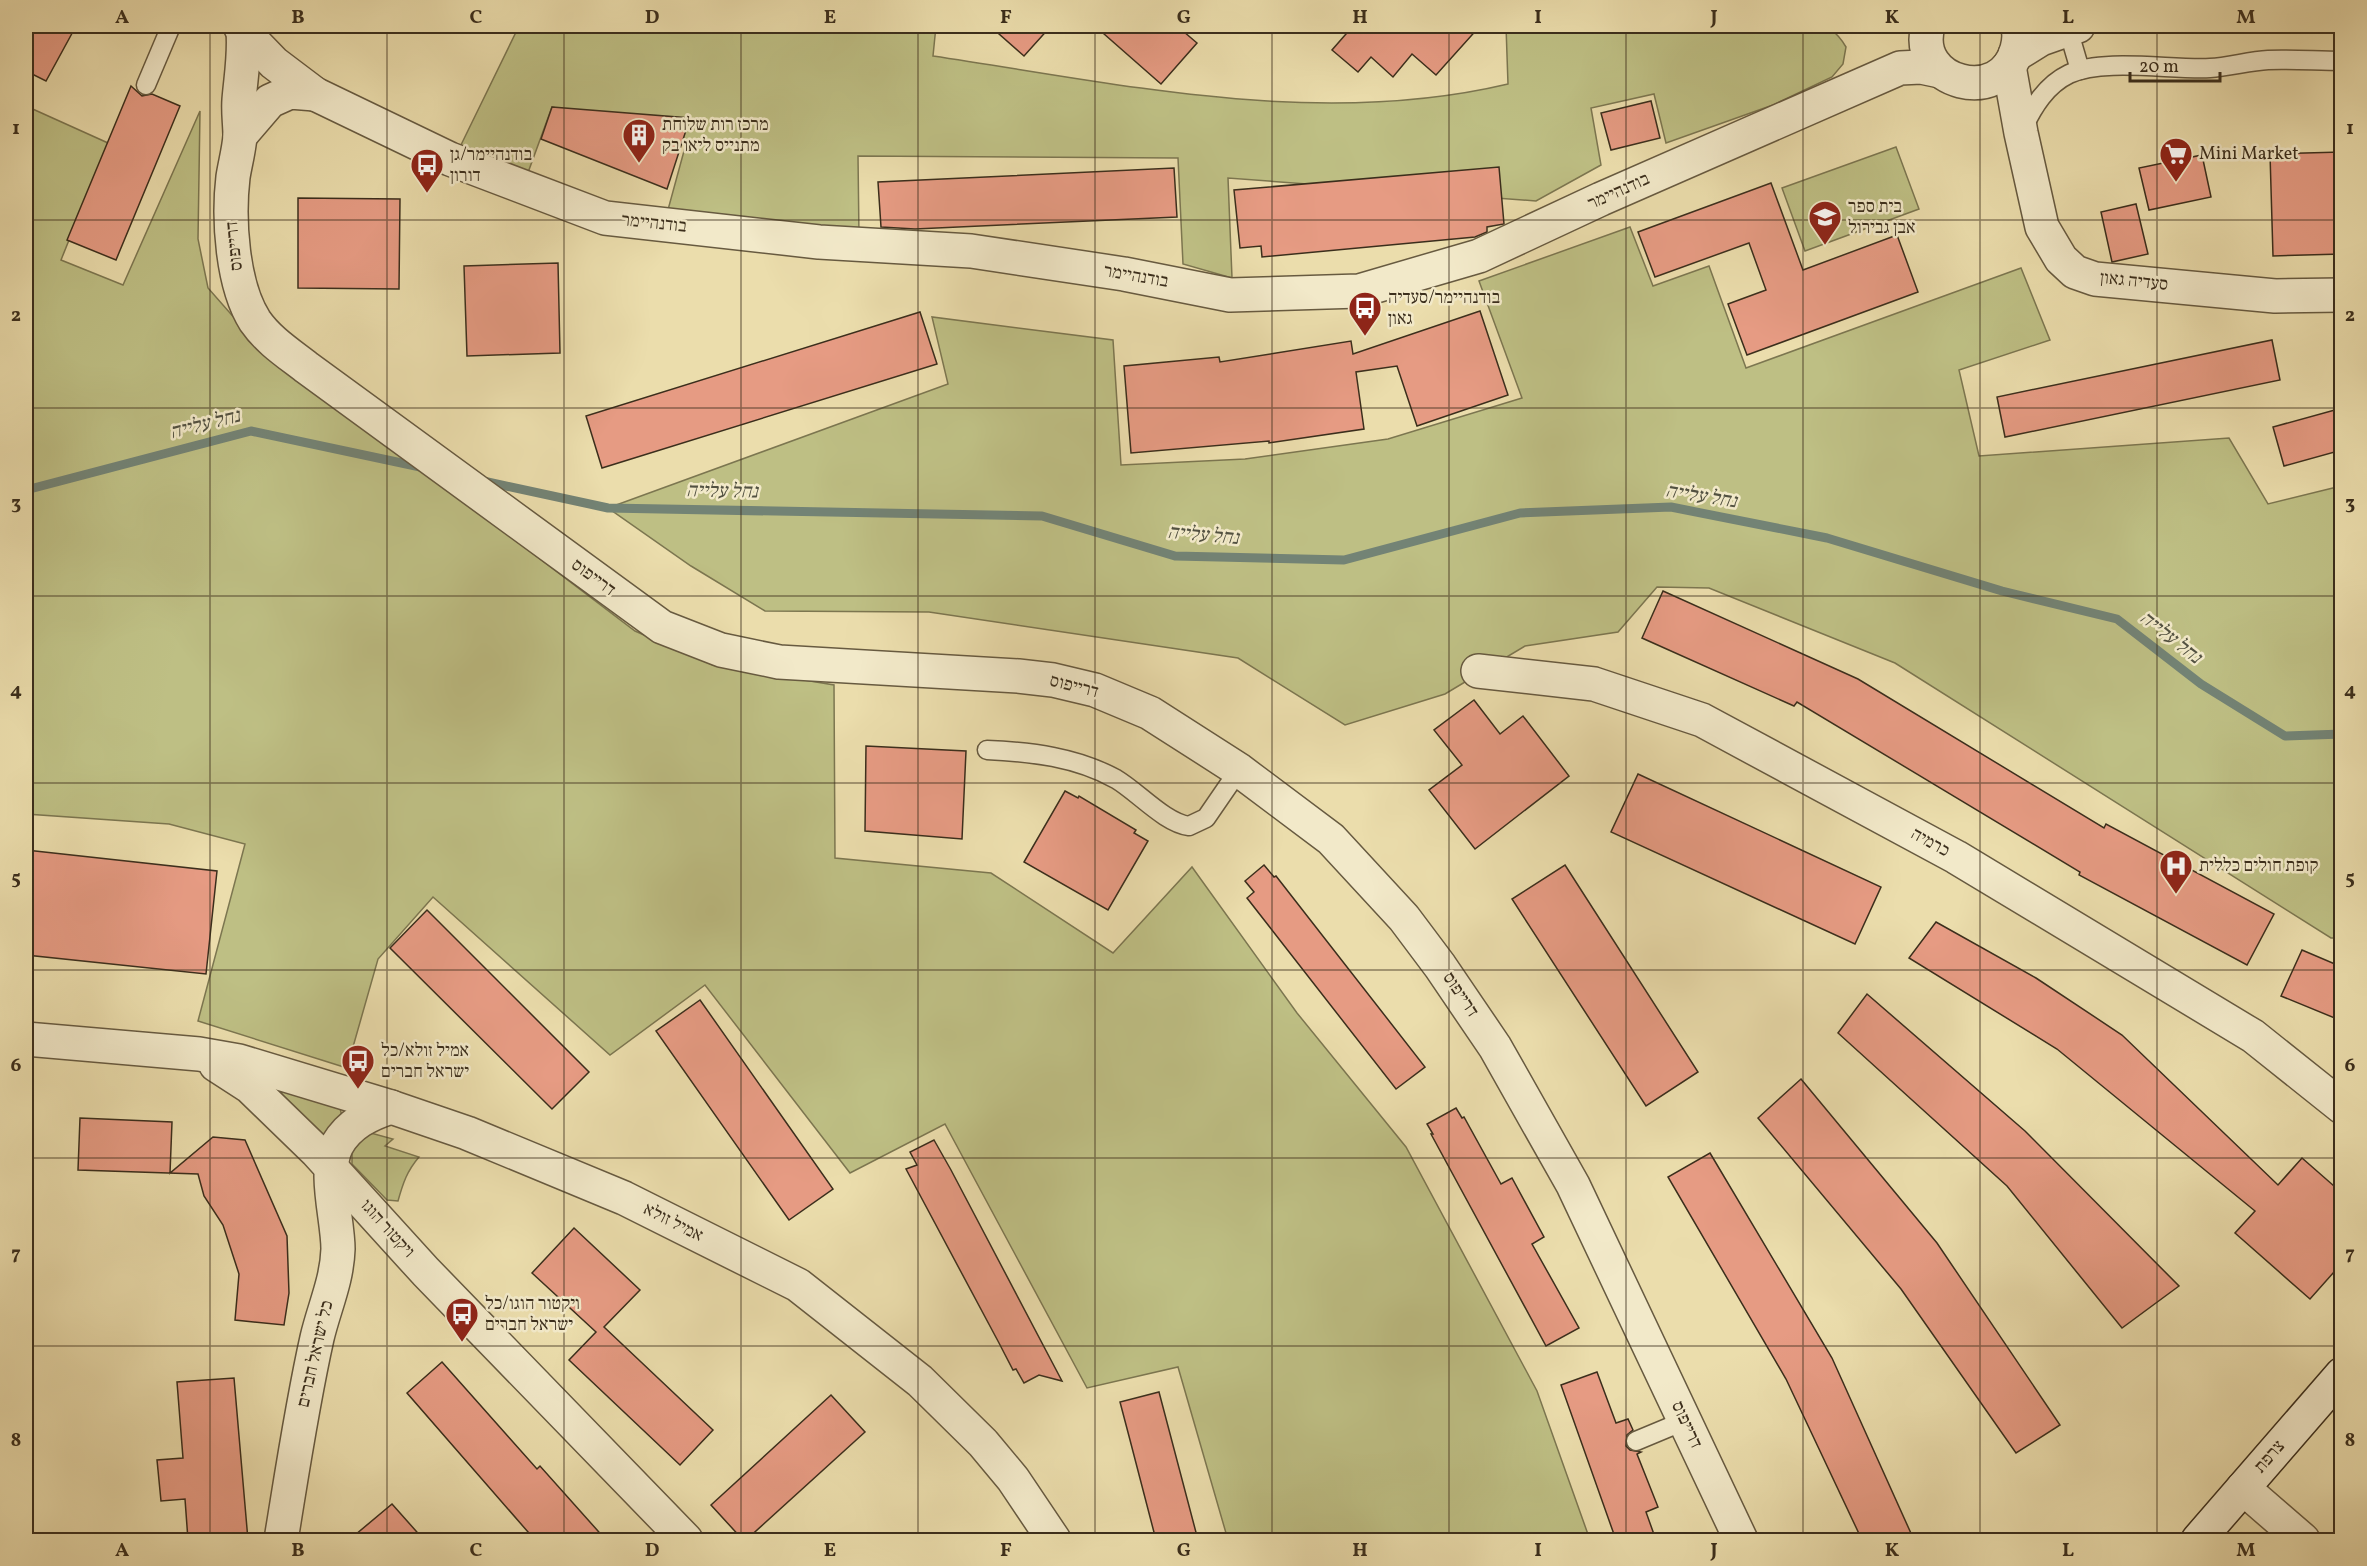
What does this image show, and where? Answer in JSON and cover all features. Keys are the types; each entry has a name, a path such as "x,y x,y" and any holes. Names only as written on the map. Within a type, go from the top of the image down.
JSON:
{"street":[{"path":"1928,26 1926,46 1940,71"},
{"name":"בודנהיימר","path":"315,94 450,159 605,218 832,243 971,252 1124,274 1230,295 1359,291 1479,256 1601,199 1900,68 1921,67 1940,71 1953,79 1975,83 1997,76 2014,49 2073,27"},
{"path":"241,28 274,63 315,94"},
{"name":"דרייפוס","path":"241,28 245,52 237,117 240,136 232,201 236,262 243,296 255,321 271,339 306,367 662,627 721,650 779,662 1018,676 1053,680 1095,690 1150,713 1239,770 1331,839 1396,910 1446,975 1495,1047 1573,1185 1741,1540"},
{"name":"סעדיה גאון","path":"2014,49 2020,133 2042,227 2061,259 2075,272 2095,279 2275,296 2342,296"},
{"path":"240,136 270,101 290,92 315,94"},
{"name":"כרמיה","path":"1478,671 1594,684 1702,720 1956,857 2253,1036 2342,1107"},
{"name":"ויקטור הוגו","path":"26,1039 199,1054 250,1087 331,1167 426,1272 686,1540"},
{"name":"אמיל זולא","path":"199,1054 239,1061 391,1107 498,1146 624,1198 798,1286 920,1381 951,1409 1013,1479 1054,1540"},
{"path":"331,1167 336,1146 350,1128 368,1114 391,1107"},
{"name":"כל ישראל חברים","path":"281,1540 317,1336 335,1276 338,1249 331,1167"},
{"name":"צרפת","path":"2198,1540 2342,1374"},
{"path":"2243,1488 2303,1540"}],"lane":[{"path":"146,85 171,26"},
{"path":"2073,27 2080,70"},
{"path":"2020,133 2030,112 2043,94 2057,81 2080,70 2121,67 2210,68 2268,60 2342,61"},
{"path":"987,750 1044,754 1090,767 1116,780 1172,819 1190,826 1206,818 1239,770"},
{"path":"1636,1441 1684,1421"}],"green space":[{"path":"519,26 936,26 933,56 1148,89 1293,102 1365,103 1437,97 1508,84 1506,26 1811,26 1832,31 1846,47 1843,64 1832,77 1773,105 1666,143 1654,94 1591,108 1601,165 1536,201 1228,178 1232,278 1183,264 1178,158 858,156 859,236 666,217 687,140 552,107 526,178 458,151"},
{"path":"26,106 108,143 61,260 123,285 200,111 198,239 208,288 258,345 635,631 713,665 834,685 835,858 991,873 1113,953 1192,867 1297,1013 1406,1147 1537,1391 1590,1540 1228,1540 1178,1367 1087,1388 945,1124 850,1173 705,985 610,1055 433,897 378,959 347,1068 198,1021 245,844 169,824 26,814"},
{"path":"1896,147 1919,209 1805,251 1782,188"},
{"path":"1630,227 1653,286 1709,266 1746,368 2021,268 2050,340 1959,370 1979,456 2229,438 2268,504 2341,486 2341,938 2331,938 1895,663 1709,588 1657,587 1618,632 1525,646 1445,694 1345,725 1238,658 929,612 765,611 691,566 608,508 948,384 932,317 1113,340 1121,465 1245,459 1388,439 1522,398 1479,281"},
{"path":"281,1091 340,1108 343,1121 329,1148 282,1096"},
{"path":"367,1132 393,1139 385,1146 419,1157 411,1167 398,1201 387,1200 352,1164 352,1149"}],"building":[{"path":"26,26 76,26 46,81 26,71"},
{"path":"990,26 1051,26 1024,56"},
{"path":"1095,26 1177,26 1197,43 1161,84"},
{"path":"1353,26 1480,26 1436,75 1412,54 1393,77 1371,57 1358,72 1332,50"},
{"path":"131,86 142,96 152,94 180,106 116,260 67,240"},
{"path":"1651,101 1660,138 1611,150 1601,113"},
{"name":"מרכז רות שלוחת מתנייס ליאו בק","path":"552,107 690,118 667,189 541,139"},
{"path":"2342,152 2342,254 2273,256 2270,154"},
{"name":"Mini Market","path":"2202,155 2211,197 2149,210 2139,168"},
{"path":"1499,167 1504,224 1487,227 1487,232 1475,237 1262,257 1261,246 1240,248 1234,190"},
{"path":"1174,168 1177,217 915,229 881,227 878,182"},
{"path":"1771,183 1803,270 1897,235 1918,292 1747,355 1728,304 1766,290 1749,243 1655,277 1638,232"},
{"path":"298,198 400,199 399,289 298,288"},
{"path":"2136,204 2148,254 2112,262 2101,212"},
{"path":"558,263 560,353 467,356 464,266"},
{"path":"1480,311 1508,395 1417,426 1397,366 1356,372 1364,429 1269,443 1269,441 1131,453 1124,366 1219,357 1220,362 1351,341 1353,354"},
{"path":"920,312 937,364 602,468 586,416"},
{"path":"2272,340 2280,380 2005,437 1997,397"},
{"path":"2342,408 2342,450 2284,466 2273,427"},
{"path":"1663,591 1858,679 2104,828 2106,824 2274,914 2247,965 2079,875 2080,872 1797,702 1794,706 1642,638"},
{"path":"1474,700 1500,734 1523,716 1569,776 1475,849 1429,790 1462,765 1434,730"},
{"path":"866,746 966,751 962,839 865,831"},
{"path":"1638,774 1881,887 1855,944 1611,832"},
{"path":"1065,791 1078,798 1079,796 1136,830 1134,833 1148,841 1108,910 1024,862"},
{"path":"26,850 217,871 206,974 26,955"},
{"path":"1264,865 1274,877 1276,876 1425,1067 1396,1089 1247,898 1254,892 1245,881"},
{"path":"1565,865 1698,1072 1646,1106 1512,899"},
{"path":"427,910 589,1072 552,1109 390,948"},
{"path":"1936,922 2036,978 2122,1035 2278,1185 2302,1158 2342,1193 2342,1263 2310,1299 2235,1233 2255,1211 2057,1049 1909,958"},
{"path":"2302,950 2342,967 2342,1021 2281,996"},
{"path":"1867,994 2025,1131 2179,1286 2122,1328 2007,1186 1838,1033"},
{"path":"700,1000 833,1189 789,1220 656,1031"},
{"path":"1801,1079 1937,1243 2060,1425 2016,1453 1901,1289 1758,1118"},
{"path":"1456,1108 1462,1118 1464,1117 1501,1184 1512,1178 1544,1237 1532,1244 1579,1328 1546,1346 1427,1124"},
{"path":"80,1118 172,1122 170,1173 213,1137 245,1140 287,1236 289,1293 284,1325 235,1320 239,1274 223,1225 204,1196 198,1174 78,1170"},
{"path":"934,1140 1062,1381 1039,1375 1024,1383 1016,1369 1013,1370 906,1169 917,1165 910,1152"},
{"path":"1710,1153 1832,1358 1914,1540 1862,1540 1786,1379 1668,1177"},
{"path":"574,1228 640,1290 604,1327 713,1430 680,1465 569,1360 596,1332 532,1273"},
{"path":"442,1362 537,1469 540,1466 606,1540 535,1540 407,1393"},
{"path":"1597,1372 1616,1423 1628,1419 1633,1430 1627,1435 1626,1446 1630,1450 1641,1452 1637,1454 1658,1507 1646,1512 1656,1540 1616,1540 1561,1385"},
{"path":"234,1378 248,1540 188,1540 185,1499 161,1501 157,1460 183,1458 177,1382"},
{"path":"1159,1392 1198,1540 1156,1540 1120,1402"},
{"path":"831,1395 865,1432 746,1540 743,1540 711,1505"},
{"path":"392,1504 424,1540 349,1540"}],"waterway":[{"name":"נחל עלייה","path":"26,490 251,431 425,468"},
{"name":"נחל עלייה","path":"483,481 608,508 1042,516 1175,556 1344,560 1520,513 1671,507 1827,538 2002,591 2117,619 2201,684 2285,736 2342,734"}],"place":[{"name":"מרכז רות שלוחת מתנייס ליאו בק","path":"639,164"},
{"name":"Mini Market","path":"2176,183"},
{"name":"בודנהיימר/גן דורון","path":"427,194"},
{"name":"בית ספר אבן גבירול","path":"1825,246"},
{"name":"בודנהיימר/סעדיה גאון","path":"1365,337"},
{"name":"קופת חולים כללית","path":"2176,895"},
{"name":"אמיל זולא/כל ישראל חברים","path":"358,1090"},
{"name":"ויקטור הוגו/כל ישראל חברים","path":"462,1343"}]}
